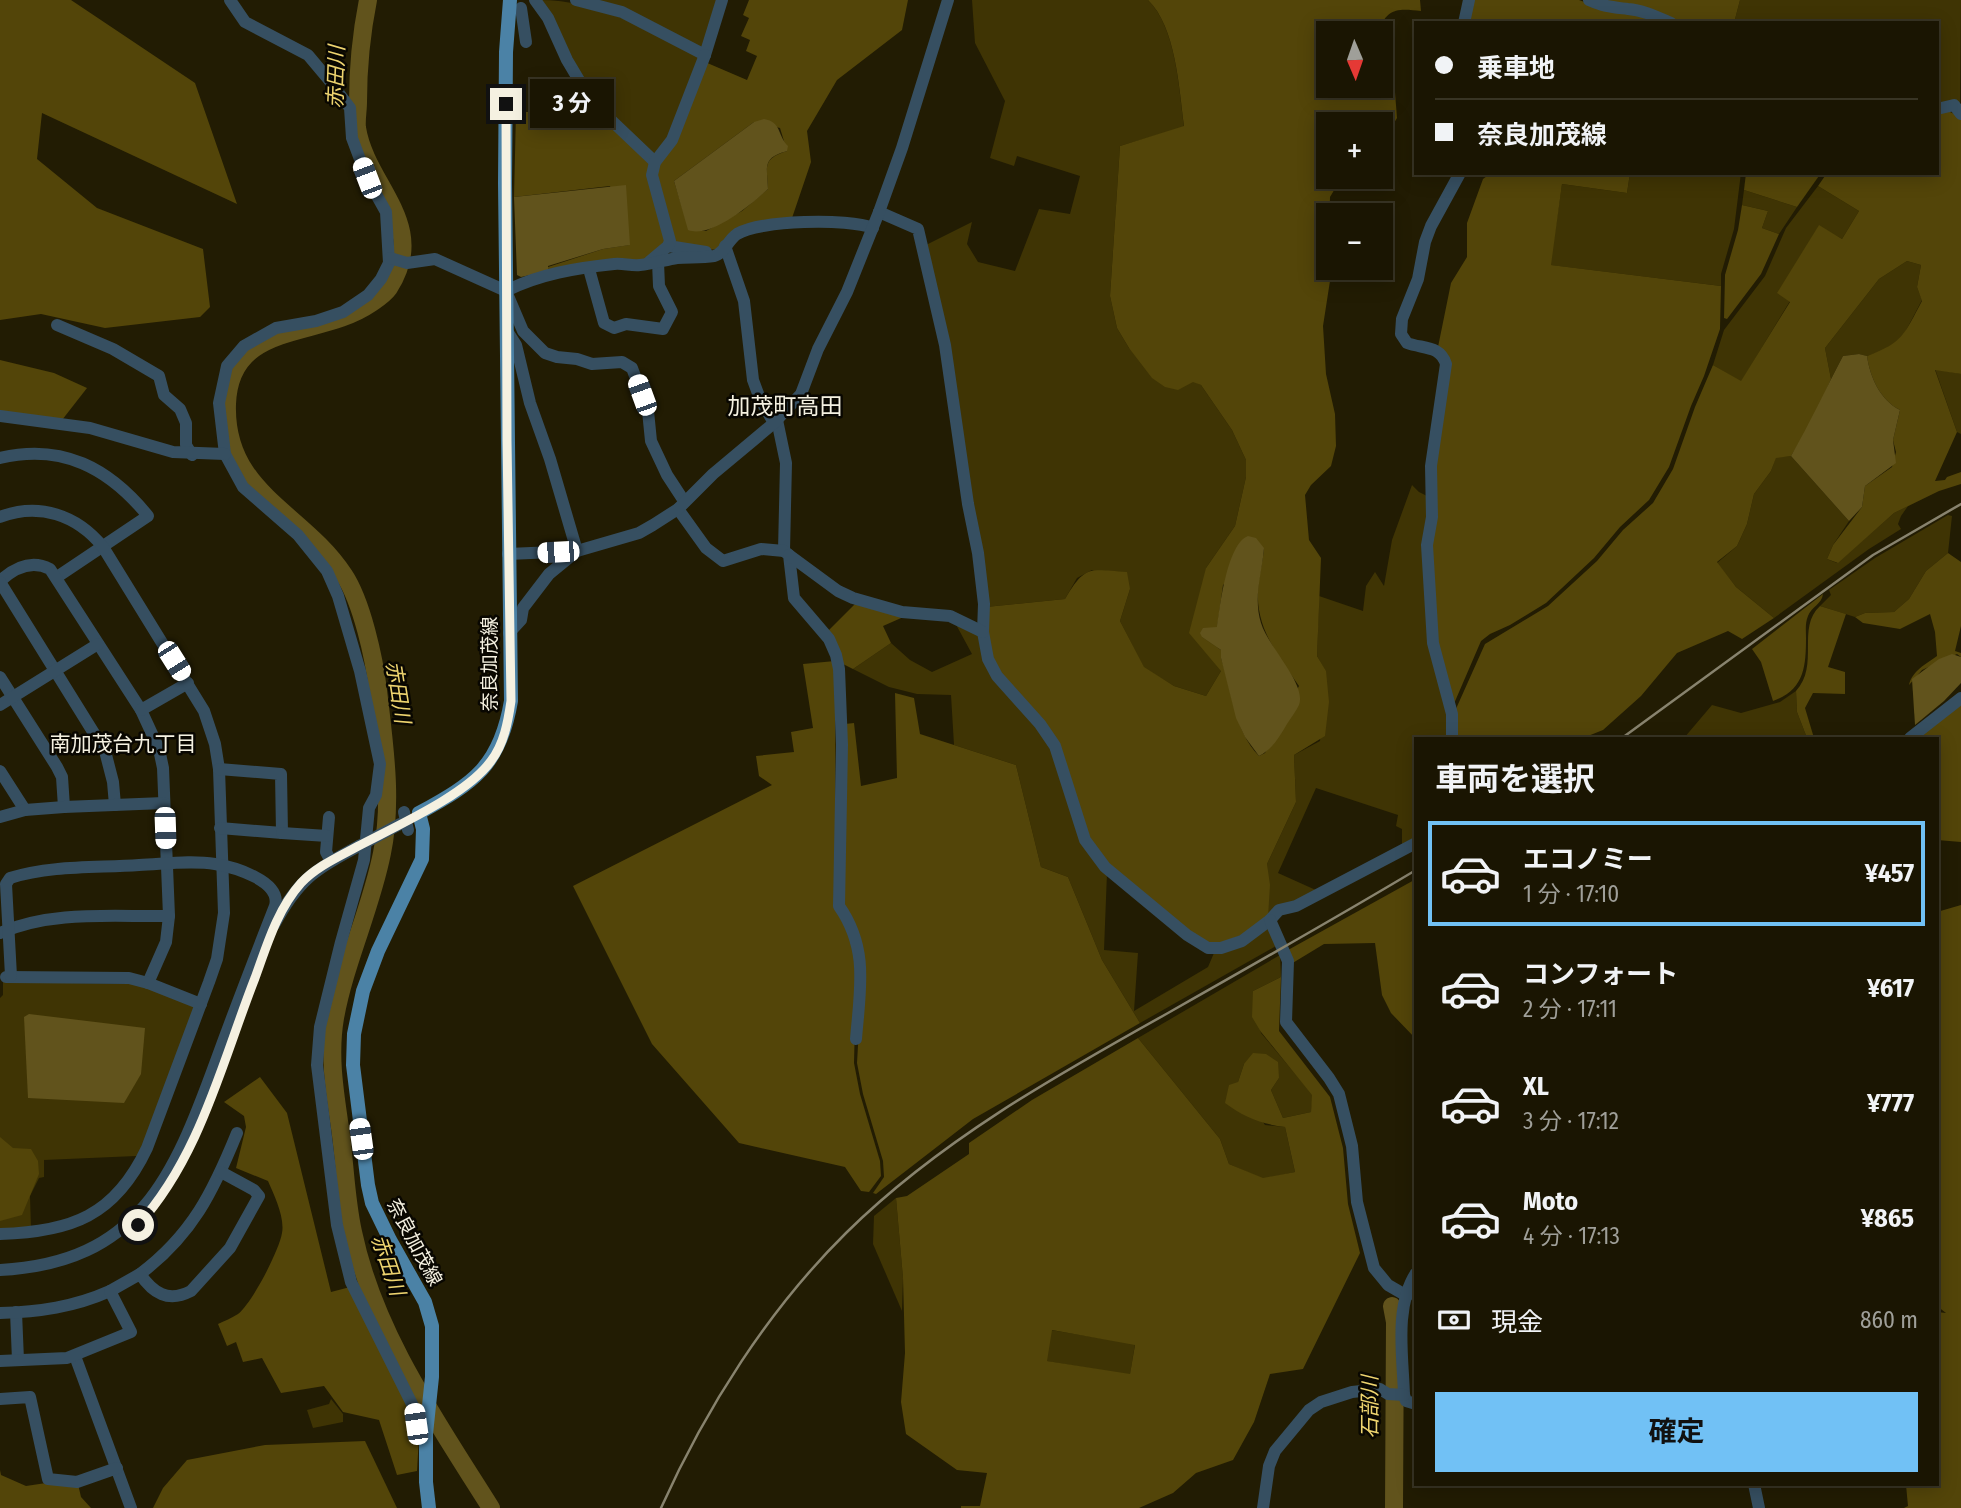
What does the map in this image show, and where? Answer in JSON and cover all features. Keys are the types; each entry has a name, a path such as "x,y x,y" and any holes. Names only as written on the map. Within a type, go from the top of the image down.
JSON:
{"main road":[{"name":"奈良加茂線","path":"429,1508 426,1438 433,1336 428,1310 372,1203 353,1065 354,1034 363,991 378,951 422,859 424,829 419,813 465,786 491,762 507,726 511,701 505,183 516,5"}],"street":[{"path":"230,0 244,22 308,55 350,108 352,138 367,178 386,212 390,258 381,279 368,295 354,306 328,317 265,332 244,346 233,358 224,375 219,403 225,454 243,487 298,535 327,571 351,633 373,729 380,764 379,780 369,808 364,860 320,1027 317,1065 337,1225 351,1282 414,1408 416,1424 426,1438"},
{"path":"535,0 548,18 566,60 592,102 654,162"},
{"path":"576,0 622,12 705,55"},
{"path":"652,263 668,246 670,237 652,175 654,162 672,140 705,55 722,0"},
{"path":"508,554 577,551 639,533 681,505 775,421 801,394 818,349 847,292 879,212 948,0"},
{"path":"1464,21 1469,0"},
{"path":"1589,0 1609,8 1651,14 1667,21"},
{"path":"516,5 526,42"},
{"path":"1939,109 1954,105 1961,114"},
{"path":"1452,737 1452,714 1433,643 1433,608 1427,555 1432,517 1430,466 1446,364 1436,350 1407,344 1402,337 1402,331 1405,309 1418,279 1431,226 1459,175"},
{"path":"879,212 919,229 945,345 968,504 978,553 984,604 983,632 988,659 994,671 1040,724 1055,746 1085,840 1105,867 1187,935 1208,948 1217,949 1235,945 1270,920 1279,910 1296,906 1414,844"},
{"path":"506,291 528,280 552,273 617,264 652,263 722,250 737,234 747,230 793,222 844,222 873,228"},
{"path":"668,246 722,250"},
{"path":"722,250 744,301 753,380 760,399 775,421 786,463 787,553 794,598 829,639 839,669 842,745 839,905 851,925 860,953 856,1039"},
{"path":"390,258 405,261 436,259 506,291 523,331 545,353 592,364 622,362 632,368 648,411 651,441 681,505 706,548 723,561 761,549 787,553 838,591 853,598 902,612 950,616 983,632"},
{"path":"589,269 604,323 614,328 626,324 663,329 673,312 659,286 652,263"},
{"path":"57,325 113,349 159,376 164,395 180,408 186,423 186,445 192,454"},
{"path":"507,331 516,345 530,403 550,459 577,551"},
{"path":"0,416 90,429 173,452 225,454"},
{"path":"0,458 30,453 68,458 103,473 124,488 148,516 57,577"},
{"path":"0,517 23,511 55,513 82,526 103,547 204,711 211,728 219,769 224,913 217,960 148,1148 128,1182 109,1202 75,1223 36,1233 0,1234"},
{"path":"509,633 521,620 523,608 549,574 577,551"},
{"path":"115,805 113,782 105,751 0,582 20,567 30,564 46,566 57,577 141,710 162,757 169,916 166,942 148,983"},
{"path":"0,705 98,644"},
{"path":"0,677 62,777 64,807"},
{"path":"141,710 188,683"},
{"path":"1911,737 1961,698"},
{"path":"219,769 281,774 282,833"},
{"path":"0,771 25,810"},
{"path":"0,817 25,810 164,803"},
{"path":"0,1276 53,1270 99,1254 126,1236 160,1201 199,1129 274,926 292,895 312,873 331,860 419,813"},
{"path":"329,817 326,852 331,860"},
{"path":"220,828 327,836"},
{"path":"166,862 54,870 10,878 6,884 4,976 105,976 148,983 201,1004"},
{"path":"0,1270 54,1262 99,1244 138,1215 171,1171 195,1121 276,900 272,888 222,862"},
{"path":"0,875 54,864 222,862 255,870 292,895"},
{"path":"0,888 4,932"},
{"path":"4,932 29,923 61,918 169,916"},
{"path":"1270,920 1287,961 1286,1022 1339,1094 1352,1146 1357,1202 1374,1268 1388,1285 1407,1296"},
{"path":"0,1313 69,1306 110,1291 140,1274 163,1256 185,1232 205,1203 237,1133"},
{"path":"140,1274 150,1289 161,1295 184,1295 218,1263 240,1233 259,1196 254,1190 221,1172"},
{"path":"1397,1394 1402,1328 1407,1296 1414,1278"},
{"path":"0,1361 75,1356 131,1332 110,1291"},
{"path":"16,1312 18,1360"},
{"path":"75,1356 131,1508"},
{"path":"1263,1508 1269,1466 1275,1451 1309,1410 1321,1402 1352,1392 1380,1389 1414,1403"},
{"path":"0,1399 30,1397 48,1479 77,1482 117,1468"},
{"path":"1754,1486 1759,1508"}],"shaded area":[{"path":"0,0 71,0 195,83 237,204 42,113 37,159 97,208 203,249 210,307 200,317 105,328 41,314 0,320"},
{"path":"539,0 582,5 623,18 701,57 670,139 654,160 592,99"},
{"path":"586,0 720,0 704,53"},
{"path":"749,0 908,0 902,30 837,80 807,131 811,162 792,218 750,227 718,249 707,250 672,244 655,167 705,62 747,80 757,56 746,51 750,40 741,36 749,18 743,15","holes":["754,122 780,128 787,151 770,160 768,189 742,211 706,231 689,230 674,181"]},
{"path":"972,0 1148,0 1165,26 1175,59 1184,127 1120,146 1110,296 1117,328 1129,348 1201,385 1232,430 1246,460 1246,477 1235,526 1206,568 1221,671 1206,696 1174,686 1144,668 1120,621 1130,589 1092,570 1077,578 1065,599 986,607 926,245 972,222 967,244 978,262 1015,271 1039,209 1070,214 1080,176 1017,156 1014,166 990,158 1005,101 975,43"},
{"path":"1148,0 1420,0 1421,11 1399,10 1389,14 1384,21 1316,21 1316,98 1393,98 1393,90 1397,118 1393,125 1393,112 1316,112 1316,189 1335,189 1330,203 1316,203 1316,280 1330,280 1323,326 1326,374 1335,414 1336,446 1331,466 1311,485 1305,495 1309,540 1321,558 1317,656 1326,671 1329,702 1325,736 1294,755 1296,802 1267,864 1270,885 1268,917 1247,933 1219,944 1206,942 1165,913 1095,852 1057,744 989,657 986,607 1065,599 1078,580 1090,572 1127,572 1130,589 1120,621 1144,667 1174,686 1206,696 1221,671 1189,633 1206,568 1235,526 1246,477 1246,460 1232,430 1201,385 1193,382 1178,390 1165,387 1152,378 1117,328 1110,296 1120,146 1184,126 1175,59 1165,26","holes":["1264,548 1258,605 1265,630 1299,686 1265,753 1259,756 1239,722 1221,650 1202,637 1204,628 1217,628 1223,585"]},
{"path":"1472,0 1579,0 1609,11 1628,12 1657,21 1467,21"},
{"path":"1597,0 1740,0 1735,21 1674,21 1651,11"},
{"path":"1740,0 1961,0 1960,108 1939,106 1939,21 1735,21"},
{"path":"588,100 652,163 668,238 647,261 548,271 548,267 603,249 629,245 610,186 514,197 516,112 556,112"},
{"path":"1948,111 1961,117 1961,374 1935,370 1957,432 1935,481 1945,480 1961,472 1961,484 1939,491 1894,513 1838,563 1827,559 1833,545 1862,507 1865,486 1892,467 1896,452 1893,440 1900,410 1887,400 1877,387 1867,356 1889,346 1902,336 1922,301 1917,287 1921,265 1907,261 1879,279 1825,348 1831,379 1813,420 1791,456 1776,458 1771,471 1754,494 1747,524 1737,546 1717,562 1736,587 1774,618 1742,639 1728,631 1677,653 1641,696 1603,730 1586,737 1455,737 1455,711 1485,644 1548,606 1597,561 1623,530 1653,503 1673,469 1713,365 1741,381 1790,302 1777,293 1819,225 1842,239 1859,211 1818,186 1826,175 1939,175 1939,113"},
{"path":"764,119 777,126 788,146 787,151 773,157 768,164 768,189 719,225 708,230 688,230 674,181 754,122"},
{"path":"1488,175 1630,175 1627,193 1562,184 1551,265 1721,286 1720,329 1669,467 1649,500 1620,527 1594,558 1546,603 1481,641 1453,706 1436,643 1430,555 1433,484 1449,369 1438,347 1451,283 1467,257 1467,223 1483,179"},
{"path":"1630,175 1741,175 1734,229 1721,274 1721,286 1550,265 1562,184 1627,193"},
{"path":"1746,175 1820,175 1797,207 1744,190"},
{"path":"626,185 630,245 603,249 548,266 548,271 521,277 517,275 514,197"},
{"path":"1818,186 1859,211 1842,239 1819,226 1778,293 1790,301 1741,382 1713,365 1724,330 1765,276 1786,228"},
{"path":"1744,190 1797,207 1779,234 1762,228 1768,211 1742,205"},
{"path":"1742,205 1768,211 1762,228 1779,234 1761,274 1727,319 1724,318 1725,275"},
{"path":"1907,261 1921,265 1917,287 1922,300 1902,338 1882,351 1867,356 1843,356 1831,379 1825,348 1879,279"},
{"path":"1843,356 1867,356 1873,380 1887,400 1900,410 1893,440 1896,463 1865,486 1862,507 1849,521 1791,456"},
{"path":"0,360 54,373 87,388 62,420 0,412"},
{"path":"1935,369 1961,374 1961,434 1957,432"},
{"path":"1791,456 1849,521 1827,559 1837,563 1894,513 1908,506 1898,524 1901,529 1774,618 1736,587 1717,563 1737,546 1747,524 1754,494 1771,471 1776,457"},
{"path":"1412,485 1427,496 1449,711 1449,737 1414,737 1414,841 1402,847 1402,829 1396,826 1398,815 1316,788 1278,873 1318,891 1268,917 1267,864 1296,802 1294,755 1320,741 1326,672 1317,656 1319,596 1363,611 1366,586 1375,572 1384,586 1392,540"},
{"path":"1948,515 1952,516 1948,553 1926,571 1909,599 1894,612 1865,613 1855,617 1820,606 1831,595 1829,590 1875,558"},
{"path":"1248,536 1256,538 1264,548 1258,595 1261,623 1292,676 1300,696 1299,705 1278,738 1259,756 1245,737 1236,718 1221,650 1200,633 1203,628 1217,627 1230,563 1241,541"},
{"path":"1948,553 1961,562 1961,626 1955,651 1961,653 1961,657 1957,654 1922,670 1909,685 1916,672 1937,656 1930,614 1900,629 1863,623 1855,617 1865,613 1894,612 1909,599 1926,571"},
{"path":"1823,594 1807,619 1805,659 1801,676 1791,691 1773,701 1761,662 1752,649"},
{"path":"857,602 908,615 883,626 891,643 853,669 841,663 827,632"},
{"path":"1820,606 1846,614 1828,667 1845,672 1845,694 1813,693 1805,708 1814,737 1807,737 1797,712 1796,691 1806,670 1808,636 1813,615"},
{"path":"953,619 979,632 1051,748 1107,873 1104,950 1138,953 1134,1011 1208,967 1214,953 1268,929 1276,946 1140,1023 1102,960 1068,877 1041,867 1016,765 954,745 951,695 917,694 889,687 853,669 891,643 910,660 932,672 972,654"},
{"path":"1952,654 1961,657 1961,683 1915,725 1912,679 1939,659"},
{"path":"835,661 836,906 857,944 854,1063 860,1094 880,1161 881,1176 869,1192 861,1191 845,1167 739,1143 652,1044 573,886 772,785 759,776 756,756 794,752 791,732 813,728 803,664"},
{"path":"1796,691 1797,712 1807,737 1685,737 1712,705 1741,713 1780,702"},
{"path":"895,693 914,698 920,734 1016,765 1041,867 1068,877 1102,960 1140,1023 973,1119 876,1194 873,1193 884,1177 883,1161 863,1094 857,1063 861,993 842,907 845,724 854,723 861,786 897,778"},
{"path":"1961,702 1961,842 1939,840 1939,737 1916,737"},
{"path":"1414,880 1414,1037 1391,1013 1382,995 1375,943 1324,944 1291,964 1288,950"},
{"path":"1961,905 1961,1508 1904,1508 1908,1506 1906,1486 1939,1486 1939,1312 1946,1313 1939,1308 1939,911"},
{"path":"1280,955 1281,977 1253,991 1261,1033 1313,1095 1311,1112 1283,1118 1271,1090 1279,1078 1244,1064 1238,1082 1265,1125 1285,1127 1295,1172 1263,1179 1229,1164 1220,1139 1138,1038"},
{"path":"1281,977 1279,1031 1330,1097 1343,1148 1348,1204 1360,1253 1303,1369 1270,1374 1254,1422 1233,1460 1196,1473 1173,1493 1139,1508 961,1508 980,1506 987,1473 957,1470 906,1434 901,1402 905,1353 903,1278 896,1198 907,1196 969,1154 969,1143 1032,1100 1138,1038 1220,1139 1229,1164 1263,1178 1295,1172 1285,1127 1253,1119 1225,1103 1229,1085 1238,1082 1244,1064 1253,1053 1266,1054 1278,1062 1279,1078 1271,1090 1283,1118 1311,1112 1312,1095 1252,1017 1253,991","holes":["1052,1330 1135,1345 1130,1374 1047,1361"]},
{"path":"3,982 140,984 195,1007 141,1154 44,1160 44,1177 39,1178 30,1196 31,1229 0,1229 0,998 3,995"},
{"path":"29,1014 145,1028 141,1074 124,1103 28,1098 24,1017"},
{"path":"260,1077 287,1113 331,1292 354,1286 420,1419 417,1471 397,1475 379,1420 343,1412 324,1386 281,1393 262,1358 243,1362 236,1342 227,1346 218,1324 244,1308 270,1264 282,1233 280,1213 268,1181 236,1168 246,1127 244,1116 224,1102"},
{"path":"0,1137 13,1148 31,1149 38,1161 39,1174 22,1215 0,1221"},
{"path":"896,1198 903,1278 902,1311 873,1244 874,1216"},
{"path":"1051,1330 1135,1344 1130,1375 1046,1361"},
{"path":"331,1399 343,1414 343,1422 313,1428 307,1410 329,1404"},
{"path":"365,1441 397,1508 153,1508 163,1488 187,1460 265,1445"},
{"path":"0,1470 1,1475 26,1486 46,1483 78,1484 81,1497 91,1508 0,1508"}],"waterway":[{"name":"赤田川","path":"368,0 360,51 357,128 363,149 399,225 403,244 400,265 389,288 370,304 327,323 280,336 260,345 243,358 232,377 227,404 229,434 238,459 252,481 327,553 344,575 362,615 370,647 385,751 387,813 377,874 339,997 333,1031 334,1083 348,1205 363,1269 392,1341 429,1410 491,1508"},
{"name":"石部川","path":"1392,1306 1395,1322 1394,1508"}],"railway":[{"path":"1623,737 1873,555 1961,504"},
{"path":"661,1508 719,1397 765,1327 818,1263 882,1200 959,1140 1041,1086 1414,871"}],"district":[{"name":"加茂町高田","path":"785,406"},
{"name":"南加茂台九丁目","path":"123,744"}],"route":[{"path":"138,1225 169,1187 199,1129 274,926 292,895 304,880 321,866 465,786 491,762 507,726 511,701 506,104"}]}
